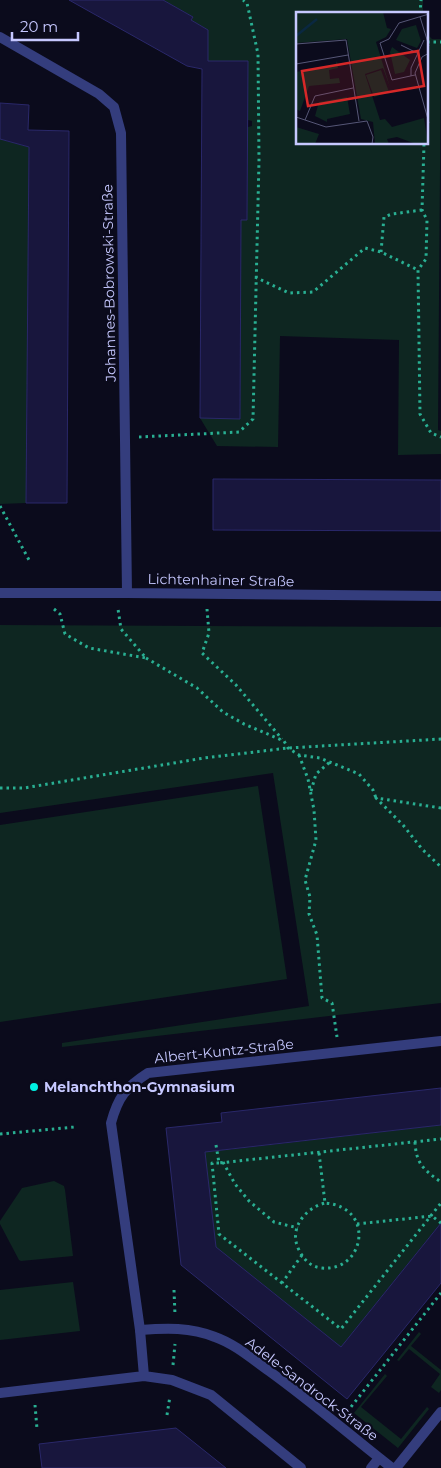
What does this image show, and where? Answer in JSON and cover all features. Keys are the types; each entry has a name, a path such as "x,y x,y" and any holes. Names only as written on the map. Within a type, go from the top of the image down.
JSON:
{"street":[{"name":"Johannes-Bobrowski-Straße","path":"0,37 99,94 114,108 121,133 122,593"},
{"name":"Lichtenhainer Straße","path":"0,593 441,596"},
{"name":"Albert-Kuntz-Straße","path":"144,1376 140,1330 111,1123 121,1096 132,1084 148,1073 441,1041"},
{"name":"Adele-Sandrock-Straße","path":"140,1330 176,1328 216,1337 239,1349 290,1386 337,1425 394,1468 441,1412"},
{"path":"0,1393 144,1376 172,1380 211,1395 301,1468"},
{"name":"Adele-Sandrock-Straße","path":"370,1468 379,1458"}],"path":[{"path":"137,437 239,432 253,419 259,160 258,54 247,3 243,0"},
{"path":"428,42 441,42"},
{"path":"424,145 422,210 427,220 426,259 418,270 420,414 431,434 441,437"},
{"path":"382,252 384,217 392,214 422,210"},
{"path":"255,277 289,293 313,292 365,248 382,252 418,270"},
{"path":"0,506 29,560"},
{"path":"34,593 60,614 65,634 89,648 146,658"},
{"path":"122,593 121,630 146,658 198,688 223,712 244,724 284,741"},
{"path":"205,594 209,633 202,654 236,685 288,748 299,755 320,758 359,774 373,790 376,798 441,867"},
{"path":"0,788 24,788 204,758 288,748 441,739"},
{"path":"299,755 308,779 316,840 305,880 310,898 309,914 317,934 322,998 332,1003 335,1022"},
{"path":"310,794 316,774 330,762"},
{"path":"376,798 441,808"},
{"path":"0,1134 75,1127"},
{"path":"441,1139 212,1163 219,1234 341,1329 441,1203"},
{"path":"415,1142 418,1161 427,1172 441,1182"},
{"path":"216,1145 221,1163 235,1184 250,1201 274,1222 298,1228"},
{"path":"319,1153 325,1203"},
{"path":"325,1203 335,1204 352,1214 360,1236 358,1245 352,1255 343,1264 330,1268 315,1267 302,1256 296,1238 299,1222 309,1210 325,1203"},
{"path":"357,1224 432,1216 441,1223"},
{"path":"282,1284 302,1256"},
{"path":"168,1415 176,1328 174,1290"},
{"path":"337,1425 441,1293"},
{"path":"33,1389 37,1429"}],"green space":[{"path":"163,0 423,0 423,12 296,12 296,145 428,145 428,35 432,39 441,39 438,430 441,431 441,454 398,455 399,340 280,336 278,447 217,446 200,418 240,418 241,220 247,220 248,127 252,126 252,121 248,120 248,61 208,61 208,30 191,20 193,17"},
{"path":"0,137 29,147 26,503 0,504"},
{"path":"0,625 441,627 441,1003 62,1047 62,1043 309,1006 273,773 0,813"},
{"path":"258,786 287,979 0,1022 0,825"},
{"path":"441,1125 441,1234 435,1230 341,1347 216,1247 204,1143 226,1150"},
{"path":"54,1181 64,1186 73,1256 21,1261 0,1221 22,1188"},
{"path":"73,1282 80,1331 0,1340 0,1290"},
{"path":"419,1332 421,1334 411,1346 441,1370 441,1390 439,1393 431,1387 440,1374 409,1349 399,1361 397,1360"},
{"path":"385,1374 387,1376 361,1407 401,1439 427,1407 429,1409 398,1448 354,1413"}],"building":[{"path":"69,0 163,0 193,17 191,20 208,30 208,61 248,61 247,220 241,220 240,419 200,418 202,69 187,66"},
{"path":"0,103 29,105 28,130 69,131 67,503 26,503 29,147 0,139"},
{"path":"213,479 441,480 441,531 213,530"},
{"path":"441,1088 441,1125 205,1152 216,1247 341,1347 441,1223 441,1283 347,1399 181,1265 166,1128 222,1122 221,1113"},
{"path":"176,1428 226,1468 42,1468 39,1444"}],"place":[{"name":"Melanchthon-Gymnasium","path":"34,1087"}]}
